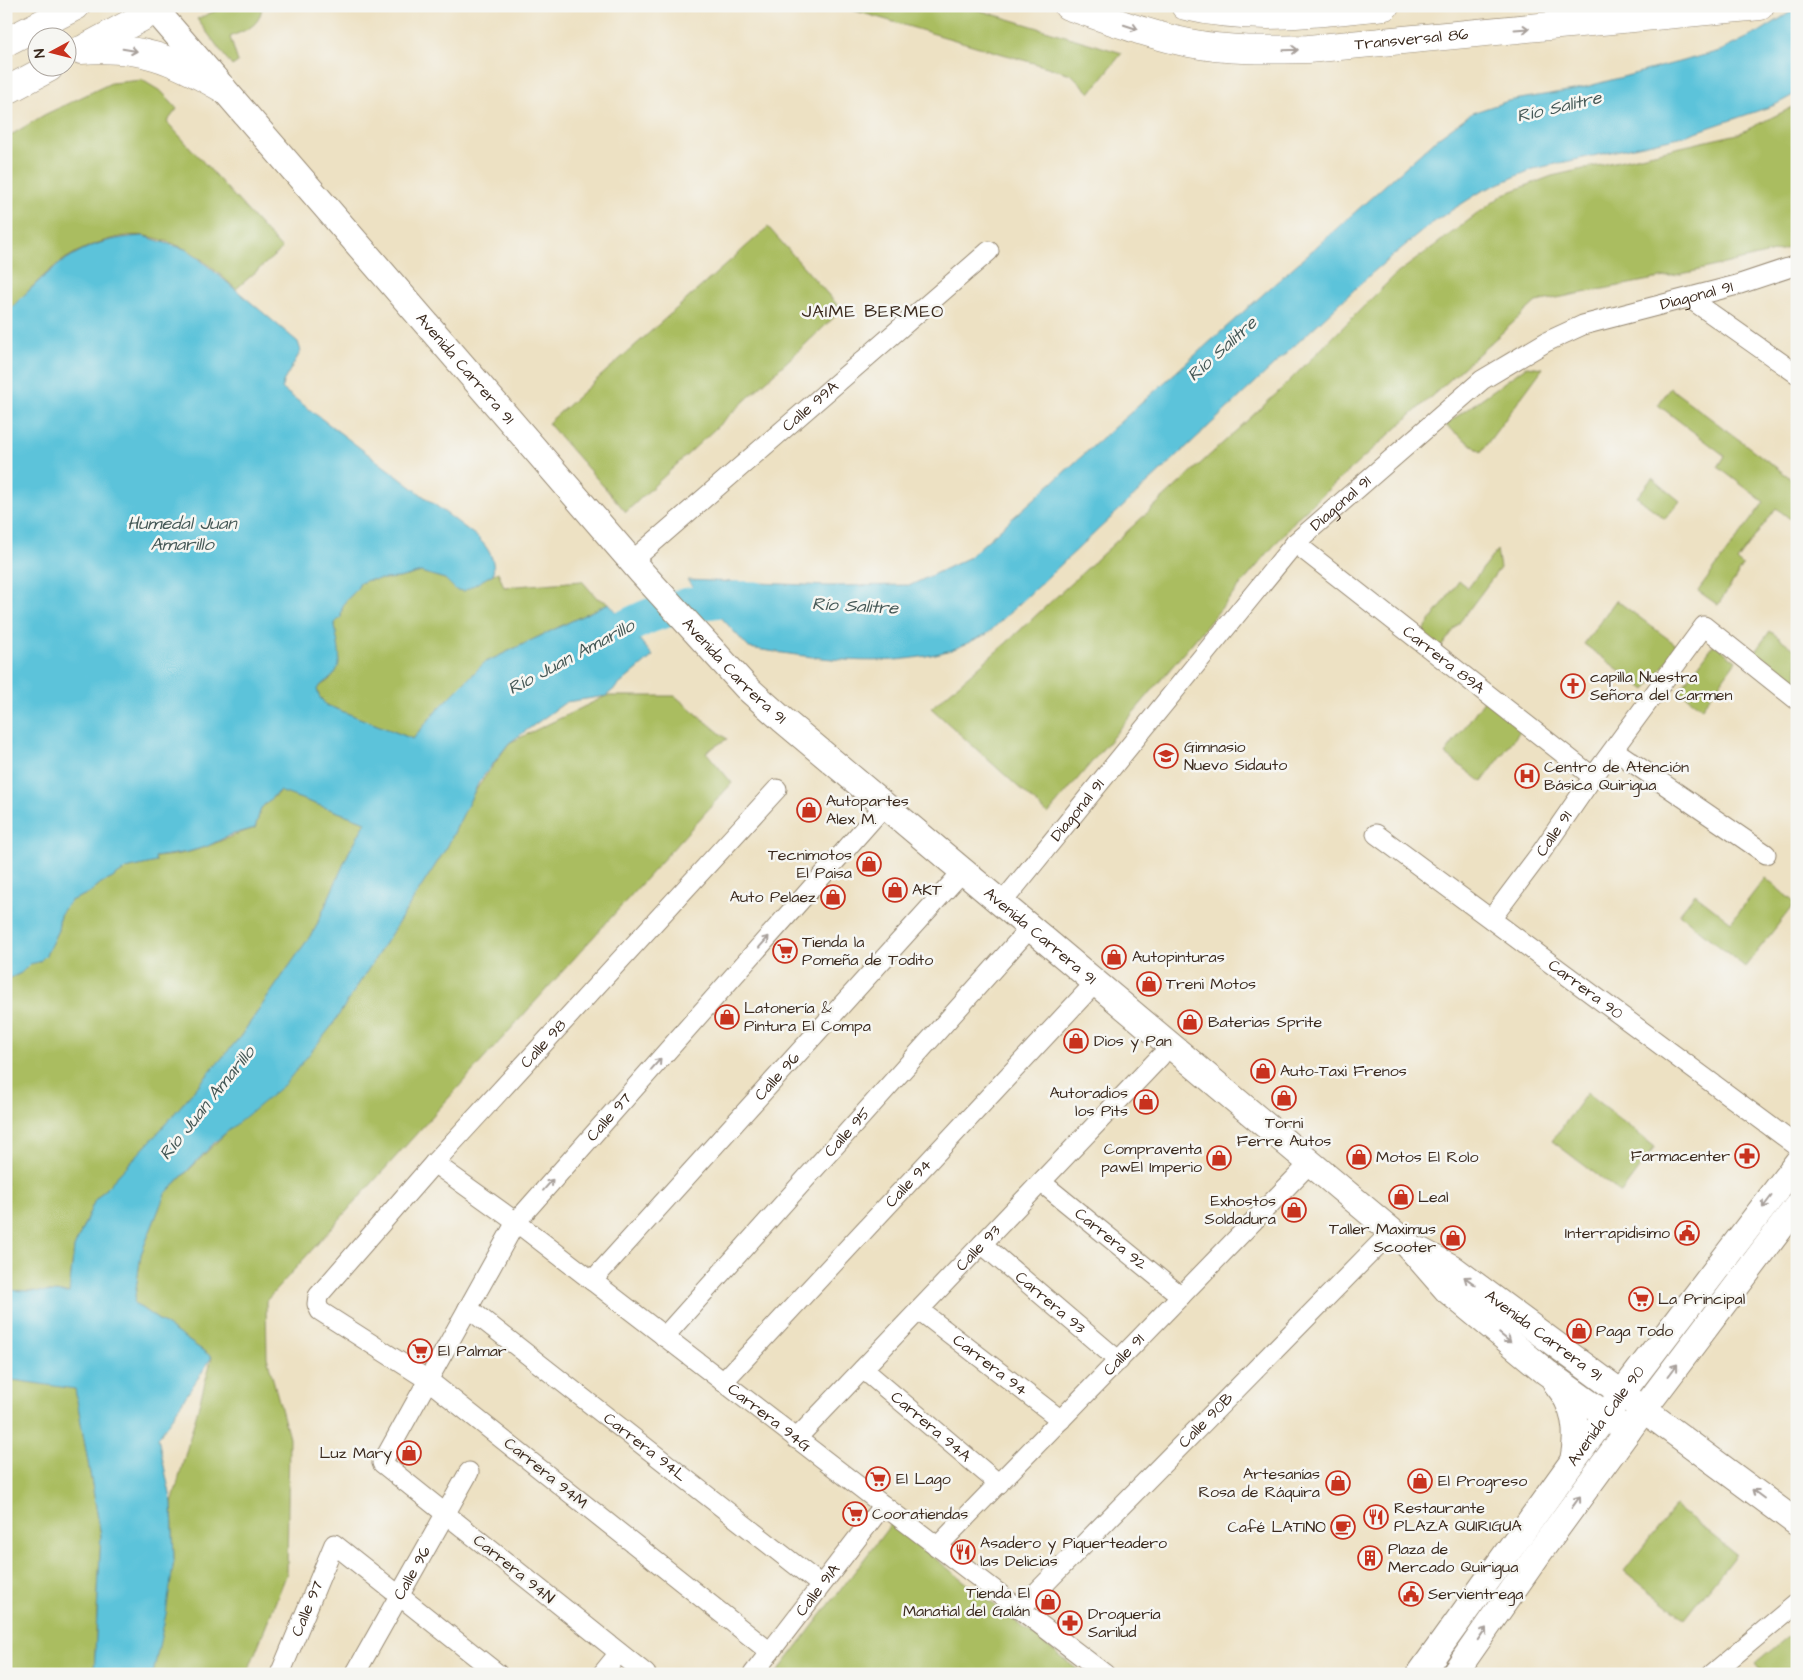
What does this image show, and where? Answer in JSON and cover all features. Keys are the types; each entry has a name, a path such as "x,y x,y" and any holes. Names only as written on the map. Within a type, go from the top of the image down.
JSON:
{"main road":[{"path":"6,42 76,6"},
{"name":"Transversal 86","path":"1068,6 1164,37 1189,43 1233,49 1308,49 1760,6"},
{"path":"1185,6 1207,11 1248,14 1298,14 1386,6"},
{"path":"78,52 157,8"},
{"name":"Avenida Carrera 91","path":"157,8 222,88 636,567 746,687 1001,904 1400,1238 1447,1290 1546,1372 1628,1431"},
{"path":"78,54 122,49 146,53 169,60 196,72 222,88"},
{"path":"6,91 30,78"},
{"name":"Avenida Calle 90","path":"1420,1674 1573,1464 1622,1393 1797,1163"},
{"name":"Avenida Calle 90","path":"1454,1674 1538,1554 1644,1409 1797,1206"},
{"name":"Avenida Carrera 91","path":"1400,1238 1451,1267 1797,1523"},
{"path":"1546,1372 1565,1394 1575,1418 1576,1446 1573,1464"}],"street":[{"name":"Calle 99A","path":"636,567 989,251"},
{"name":"Diagonal 91","path":"1001,904 1295,543 1482,380 1546,342 1583,325 1737,285 1797,265"},
{"path":"1689,298 1797,374"},
{"name":"Carrera 89A","path":"1295,543 1593,776"},
{"name":"Calle 91","path":"1491,920 1542,851 1593,776 1704,626 1797,700"},
{"path":"1614,750 1766,854"},
{"name":"Calle 98","path":"317,1304 318,1296 434,1163 777,789"},
{"name":"Calle 97","path":"382,1463 516,1222 885,805"},
{"name":"Carrera 90","path":"1376,834 1797,1146"},
{"name":"Calle 96","path":"592,1281 963,871"},
{"name":"Calle 95","path":"664,1337 1030,928"},
{"name":"Calle 94","path":"723,1382 1095,983"},
{"name":"Calle 93","path":"796,1439 1160,1057"},
{"name":"Carrera 94G","path":"434,1163 516,1222 1099,1672"},
{"name":"Calle 91","path":"937,1547 1310,1163"},
{"name":"Carrera 92","path":"1041,1182 1181,1296"},
{"name":"Calle 90B","path":"1020,1610 1400,1238"},
{"name":"Carrera 93","path":"982,1244 1119,1360"},
{"name":"Carrera 94M","path":"317,1304 320,1311 428,1380 770,1652"},
{"name":"Carrera 94L","path":"468,1308 821,1585"},
{"name":"Carrera 94","path":"919,1310 1061,1420"},
{"name":"Carrera 94A","path":"863,1369 999,1484"},
{"name":"Carrera 94N","path":"382,1463 646,1674"},
{"name":"Calle 96","path":"355,1674 469,1472"},
{"name":"Calle 91A","path":"753,1674 883,1505"},
{"name":"Calle 97","path":"280,1674 334,1544 398,1595"},
{"path":"398,1595 498,1674"},
{"path":"1712,1674 1797,1602"},
{"path":"602,1674 619,1653"}],"green space":[{"path":"226,6 262,6 259,19 252,26 230,37 238,62 232,66 197,19"},
{"path":"839,6 965,6 1122,53 1090,93 1071,74"},
{"path":"142,80 162,92 177,109 167,122 282,249 236,289 198,257 176,245 145,236 135,235 113,238 90,246 62,261 40,279 6,313 6,138 44,115 111,83"},
{"path":"1797,105 1797,245 1691,272 1536,302 1299,516 1048,814 931,708 1005,644 1276,394 1395,275 1504,194 1552,176 1738,134"},
{"path":"768,227 842,310 626,512 548,423"},
{"path":"1527,366 1543,368 1481,452 1445,425"},
{"path":"1670,388 1797,483 1797,524 1776,508 1737,561 1743,566 1718,605 1698,591 1764,502 1718,467 1725,456 1658,405"},
{"path":"1652,478 1680,501 1665,519 1637,497"},
{"path":"1497,550 1500,568 1436,654 1417,639 1459,581 1468,588"},
{"path":"421,572 445,579 456,590 498,572 504,587 582,581 597,598 609,603 484,663 437,710 413,739 326,705 319,696 317,689 330,679 338,666 339,652 335,623 341,617 345,601 354,593 360,583 368,580 399,578"},
{"path":"1616,600 1678,646 1646,690 1584,644"},
{"path":"1770,631 1797,651 1797,689 1748,661"},
{"path":"1714,644 1736,661 1702,708 1679,691"},
{"path":"606,696 675,696 727,739 706,752 732,783 266,1301 267,1357 289,1438 287,1573 250,1666 249,1674 153,1674 174,1560 172,1503 212,1357 134,1303 141,1254 165,1194 331,1027 447,847 473,794 509,743"},
{"path":"1485,699 1523,727 1482,782 1445,754"},
{"path":"280,791 366,822 349,852 315,929 240,1037 156,1135 95,1200 74,1248 69,1293 6,1290 6,980 21,973 30,964 39,961 46,955 58,930 60,915 70,901 89,893 101,883 111,879 125,869 156,862 155,857 194,851 255,828 261,808"},
{"path":"1765,878 1795,903 1745,967 1679,914 1695,894 1731,922"},
{"path":"1587,1093 1655,1147 1621,1193 1552,1141"},
{"path":"6,1379 75,1388 101,1535 94,1674 6,1674"},
{"path":"1675,1506 1736,1554 1685,1619 1624,1571"},
{"path":"891,1524 1083,1674 776,1674"},
{"path":"1791,1635 1797,1641 1797,1674 1764,1674 1756,1664"}],"water":[{"path":"1797,8 1797,93 1775,105 1684,136 1533,169 1482,191 1433,222 1372,273 987,634 951,650 901,660 850,660 749,648 687,580 829,586 911,585 968,558 1439,137 1472,113 1508,101 1574,90 1720,51 1759,32"},
{"name":"Humedal Juan Amarillo","path":"143,236 185,249 197,257 298,342 301,351 283,382 282,388 476,536 487,548 492,558 493,574 464,591 456,590 445,579 421,572 399,578 368,580 360,583 354,593 345,601 341,617 335,623 339,655 338,667 335,673 317,689 319,696 326,705 413,739 437,710 484,663 609,603 653,656 606,696 566,702 509,743 479,782 447,847 331,1027 285,1084 216,1141 165,1194 141,1254 134,1303 212,1357 158,1438 172,1503 174,1560 166,1614 153,1674 94,1674 101,1535 75,1389 6,1379 6,1290 69,1293 74,1248 95,1200 156,1135 240,1037 315,929 349,852 366,822 279,791 261,808 255,828 230,835 208,846 188,852 155,857 156,862 126,869 101,883 89,893 70,901 60,915 58,930 46,955 39,962 30,964 21,973 6,980 6,313 52,270 83,250 120,238"}],"waterway":[{"name":"Río Salitre","path":"586,647 635,622 663,611 717,601 755,599"}],"place":[{"name":"capilla Nuestra Señora del Carmen","path":"1573,686"},
{"name":"Gimnasio Nuevo Sidauto","path":"1166,756"},
{"name":"Centro de Atención Básica Quirigua","path":"1527,776"},
{"name":"Autopartes Alex M.","path":"809,810"},
{"name":"Tecnimotos El Paisa","path":"869,864"},
{"name":"AKT","path":"895,890"},
{"name":"Auto Pelaez","path":"833,897"},
{"name":"Tienda la Pomeña de Todito","path":"785,951"},
{"name":"Autopinturas","path":"1114,957"},
{"name":"Treni Motos","path":"1149,984"},
{"name":"Latonería & Pintura El Compa","path":"727,1017"},
{"name":"Baterias Sprite","path":"1190,1022"},
{"name":"Dios y Pan","path":"1076,1041"},
{"name":"Auto-Taxi Frenos","path":"1263,1071"},
{"name":"Torni Ferre Autos","path":"1284,1098"},
{"name":"Autoradios los Pits","path":"1146,1102"},
{"name":"Farmacenter","path":"1747,1156"},
{"name":"Motos El Rolo","path":"1359,1157"},
{"name":"Compraventa pawEl Imperio","path":"1219,1158"},
{"name":"Leal","path":"1401,1197"},
{"name":"Exhostos Soldadura","path":"1294,1210"},
{"name":"Interrapidisimo","path":"1687,1233"},
{"name":"Taller Maximus Scooter","path":"1453,1238"},
{"name":"La Principal","path":"1641,1299"},
{"name":"Paga Todo","path":"1579,1331"},
{"name":"El Palmar","path":"420,1351"},
{"name":"Luz Mary","path":"409,1453"},
{"name":"El Lago","path":"878,1479"},
{"name":"El Progreso","path":"1420,1481"},
{"name":"Artesanías Rosa de Ráquira","path":"1338,1483"},
{"name":"Cooratiendas","path":"855,1514"},
{"name":"Restaurante PLAZA QUIRIGUA","path":"1376,1517"},
{"name":"Café LATINO","path":"1343,1527"},
{"name":"Asadero y Piquerteadero las Delicias","path":"963,1552"},
{"name":"Plaza de Mercado Quirigua","path":"1370,1558"},
{"name":"Servientrega","path":"1411,1594"},
{"name":"Tienda El Manatial del Galán","path":"1048,1602"},
{"name":"Droguería Sarilud","path":"1070,1623"}],"district":[{"name":"JAIME BERMEO","path":"873,311"}],"water label":[{"name":"Río Juan Amarillo","path":"571,657"},
{"name":"Río Juan Amarillo","path":"207,1103"}]}
